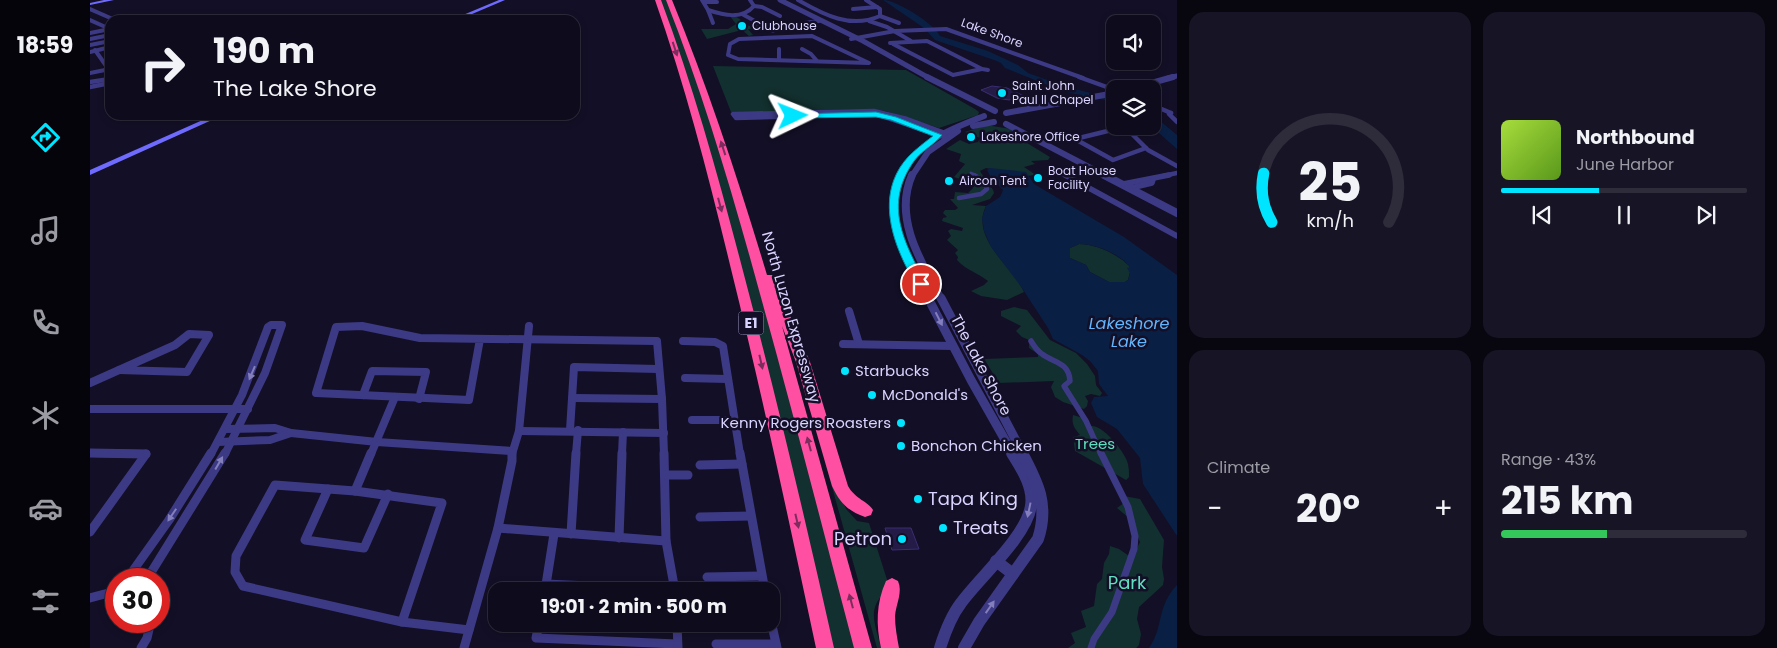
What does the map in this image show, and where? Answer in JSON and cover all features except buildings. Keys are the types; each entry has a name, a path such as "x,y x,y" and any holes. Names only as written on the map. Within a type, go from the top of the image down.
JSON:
{"highway":[{"name":"E1","path":"658,0 704,145 759,352 826,648"},
{"name":"North Luzon Expressway","path":"669,0 722,144 758,264 810,445 863,648"},
{"path":"758,264 772,283 803,362 840,486 848,501 865,510"},
{"path":"890,648 886,630 886,614 892,587"}],"main road":[{"path":"90,4 112,0"},
{"path":"466,15 503,0"},
{"path":"90,173 209,120"}],"street":[{"path":"750,0 754,6 762,7 780,16"},
{"path":"776,0 995,111 1006,113 1106,95"},
{"path":"798,0 840,20 869,21 880,16 899,23"},
{"path":"866,0 878,7 881,12 880,16"},
{"path":"703,1 717,2"},
{"path":"703,1 713,24"},
{"path":"708,10 725,15 742,14 749,12 754,6"},
{"path":"853,9 878,7"},
{"path":"90,9 105,16"},
{"path":"742,14 767,27 781,37"},
{"path":"767,27 814,20"},
{"path":"91,21 105,27"},
{"path":"869,21 911,41"},
{"path":"856,22 855,25 859,28"},
{"path":"90,27 101,25"},
{"name":"Lake Shore","path":"857,40 894,33 940,29 1106,89"},
{"path":"90,33 105,30"},
{"path":"894,33 905,42"},
{"path":"810,34 869,62 733,58 728,55 731,42 739,39 781,37 810,34"},
{"path":"90,39 105,36"},
{"path":"857,40 976,107 994,122 1106,100"},
{"path":"90,45 105,42"},
{"path":"982,69 952,76 890,43 931,42 982,69 988,70"},
{"path":"90,52 105,48"},
{"path":"779,49 779,60"},
{"path":"802,49 818,60"},
{"path":"95,50 105,64"},
{"path":"856,62 860,58"},
{"path":"90,73 105,71"},
{"path":"1161,80 1177,76"},
{"path":"90,82 105,81"},
{"path":"1161,86 1177,81"},
{"path":"90,87 105,82"},
{"path":"1161,109 1171,113 1177,111"},
{"name":"The Lake Shore","path":"940,648 947,627 960,604 1022,530 1031,506 1028,480 968,374 904,252 896,227 894,205 896,184 915,154 943,136 984,114 995,111"},
{"path":"865,112 737,118 732,114 865,112 894,118 943,136"},
{"path":"1006,113 1012,120 1067,153 1177,208"},
{"path":"1171,113 1170,116 1177,122"},
{"name":"The Lake Shore","path":"964,648 979,622 1038,539 1044,524 1044,507 1032,471 917,253 908,228 905,206 907,186 915,172 943,136 994,122"},
{"path":"1106,131 1075,140 1113,160 1146,148"},
{"path":"1133,135 1146,148 1177,166"},
{"path":"1052,168 1177,236"},
{"path":"904,169 915,172"},
{"path":"959,198 981,194 987,189 983,180 971,173"},
{"path":"1132,185 1152,183 1153,180 1177,173"},
{"path":"1132,185 1177,213"},
{"path":"848,311 859,344"},
{"path":"135,568 192,485 218,442 252,374 268,327 282,325 265,373 232,442 154,568"},
{"path":"480,339 469,400 316,393 336,327 362,326 420,338 657,341 666,475 666,541 674,582"},
{"path":"464,648 498,528 512,461 512,451 519,431 529,326"},
{"path":"90,383 119,370 175,345 189,334 209,335 187,372 119,370"},
{"path":"683,341 720,343 723,346 763,582"},
{"path":"1031,341 1042,354 1056,360 1067,368 1070,381 1064,386 1086,421 1113,475 1128,507 1135,536 1134,549 1112,612 1094,639 1091,648"},
{"path":"843,344 954,346"},
{"path":"572,534 574,367 658,369"},
{"path":"364,395 372,371 426,372 419,399"},
{"path":"968,374 980,374"},
{"path":"685,378 728,379"},
{"path":"355,491 395,397"},
{"path":"573,398 662,399"},
{"path":"90,410 248,409"},
{"path":"692,420 734,420"},
{"path":"255,441 262,428"},
{"path":"225,429 275,428 291,433 377,442 512,451"},
{"path":"519,431 574,430 664,433"},
{"path":"619,538 623,432"},
{"path":"218,442 270,440 291,433"},
{"path":"90,532 146,454 91,455"},
{"path":"700,465 742,464"},
{"path":"666,475 688,475"},
{"path":"402,622 442,502 388,494 275,485 236,556 233,566 236,578 243,586 402,622 469,630"},
{"path":"328,489 305,540 364,548 388,494"},
{"path":"700,518 751,516"},
{"path":"498,528 554,534 666,541"},
{"path":"547,582 554,534"},
{"path":"996,561 1013,574"},
{"path":"707,577 761,576"},
{"path":"90,598 105,594"},
{"path":"537,632 536,638 678,646 677,632"},
{"path":"716,644 777,646 774,632"},
{"path":"141,648 148,633"}],"green space":[{"path":"660,0 667,0 696,77 727,173 858,648 832,648 766,366"},
{"path":"729,15 734,15 749,26 763,24 757,26 759,28 748,29 753,35 749,36 742,30 707,39 701,29 728,29 736,24"},
{"path":"713,66 906,70 979,112 978,115 939,128 885,111 868,109 731,112"},
{"path":"986,125 1011,129 1019,134 1022,140 1050,157 1048,160 1031,161 1035,164 1024,167 1036,175 1026,176 986,168 980,171 994,193 990,199 972,205 986,206 983,218 988,240 1024,292 1007,300 981,296 971,291 988,281 957,260 958,257 955,253 958,250 947,240 951,236 948,231 951,229 962,231 963,228 942,221 943,218 947,217 943,213 945,210 955,210 958,208 950,199 954,199 955,192 968,193 973,188 969,182 954,177 965,164 959,161 961,154 946,149 960,140 969,144 978,142 980,138 965,132"},
{"path":"1079,244 1100,248 1121,259 1131,268 1128,280 1125,282 1109,282 1090,272 1086,265 1070,258 1070,248"},
{"path":"1014,307 1027,310 1050,340 1076,353 1087,364 1095,376 1096,385 1102,393 1100,396 1091,394 1085,396 1088,401 1084,409 1063,402 1055,397 1051,387 1054,381 999,383 984,359 1038,357 1038,354 1029,348 1029,340 1022,337 1016,331 1021,326 1001,316 1001,311"},
{"name":"Trees","path":"1073,415 1083,418 1091,426 1101,429 1117,445 1128,463 1129,477 1126,480 1075,451 1073,437 1080,435 1073,424"},
{"path":"825,462 846,509 857,521 869,523 890,589 882,595 875,609 875,623 881,648 877,648"},
{"name":"Park","path":"1124,496 1140,499 1164,540 1163,585 1139,607 1137,619 1141,634 1139,645 1136,648 1068,648 1075,643 1071,633 1086,627 1081,611 1094,606 1097,584 1102,579 1104,563 1109,554 1110,546 1119,549 1132,558 1140,542 1129,518 1117,508 1124,503"}],"water":[{"path":"883,0 897,4 914,13 931,25 940,36 988,51 1018,65 1028,73 1067,87 1106,97 1106,100 1065,92 1005,68 1001,63 994,60 935,40 924,28"},
{"path":"1161,122 1177,135 1177,149 1161,135"},
{"name":"Lakeshore Lake","path":"990,168 1026,172 1034,184 1124,237 1177,275 1177,536 1143,484 1140,458 1117,429 1097,417 1091,403 1094,397 1108,396 1099,384 1098,371 1082,355 1053,339 1020,285 991,247 984,231 982,218 986,206 1000,197 1003,190 991,178 987,170","holes":["1079,244 1086,244 1107,251 1126,262 1130,267 1127,268 1130,273 1128,280 1125,282 1109,282 1090,272 1086,265 1070,258 1070,248"]},
{"path":"1177,585 1177,648 1149,648 1157,632 1166,601"}],"place":[{"name":"Clubhouse","path":"742,26"},
{"name":"Saint John Paul II Chapel","path":"1002,93"},
{"name":"Lakeshore Office","path":"971,137"},
{"name":"Boat House Facility","path":"1038,178"},
{"name":"Aircon Tent","path":"949,181"},
{"name":"Starbucks","path":"845,371"},
{"name":"McDonald's","path":"872,395"},
{"name":"Kenny Rogers Roasters","path":"901,423"},
{"name":"Bonchon Chicken","path":"901,446"},
{"name":"Tapa King","path":"918,499"},
{"name":"Treats","path":"943,528"},
{"name":"Petron","path":"902,539"}],"route":[{"path":"793,116 876,114 894,118 938,135 911,158 896,184 894,205 896,227 904,252 921,284"}]}
